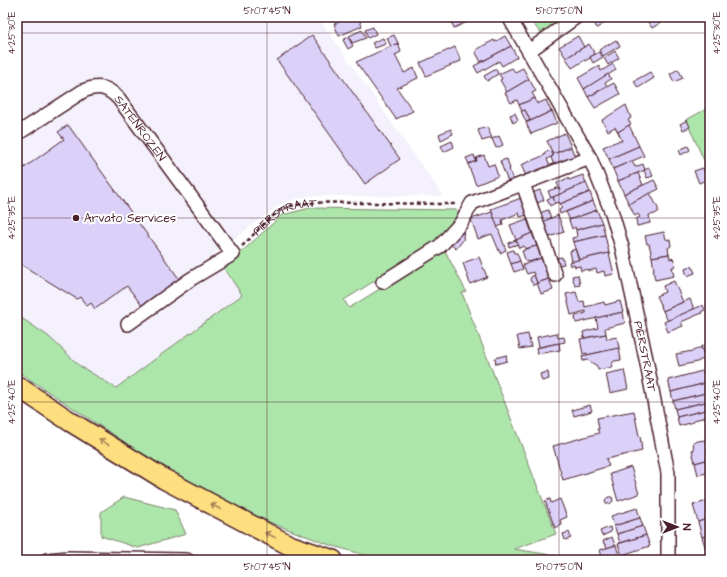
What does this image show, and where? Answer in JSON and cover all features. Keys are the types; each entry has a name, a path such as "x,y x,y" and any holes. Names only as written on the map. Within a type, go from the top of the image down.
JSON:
{"highway":[{"path":"17,386 71,422 164,479 290,544 333,560"}],"street":[{"name":"PIERSTRAAT","path":"509,17 590,158 612,213 622,247 648,366 668,473 668,560"},
{"path":"529,51 576,17"},
{"name":"SATENROZEN","path":"17,134 82,91 90,88 108,89 119,99 233,254"},
{"path":"383,282 440,246 461,223 472,203 590,158"},
{"path":"523,184 555,275"},
{"path":"128,324 192,279 233,254"},
{"path":"47,560 68,558 187,560"}],"path":[{"name":"PIERSTRAAT","path":"233,254 270,219 290,206 332,203 472,203"}],"shaded area":[{"path":"17,17 318,17 443,196 310,196 284,202 215,254 242,295 116,388 80,366 48,336 17,315"}],"green space":[{"path":"527,17 568,17 544,34 540,32"},
{"path":"710,107 710,174 686,120"},
{"path":"310,208 456,210 461,215 442,239 344,300 349,308 444,249 466,291 462,293 556,534 514,549 582,560 382,560 330,545 274,524 225,501 147,457 17,371 17,315 48,336 80,366 116,388 242,295 224,268 282,215"},
{"path":"124,497 175,510 186,534 138,548 101,536 101,512"}],"building":[{"path":"351,17 358,17 362,26 339,36 334,24"},
{"path":"455,17 478,17 454,28 450,19"},
{"path":"603,17 606,22 597,28 591,18"},
{"path":"656,17 659,17 662,22 652,28 648,22"},
{"path":"373,27 376,34 368,38 365,30"},
{"path":"362,30 366,38 352,43 349,36"},
{"path":"312,35 400,159 365,184 277,60"},
{"path":"394,35 398,43 391,47 387,38"},
{"path":"505,36 511,46 481,62 476,53 477,49 494,40 495,42"},
{"path":"578,36 584,47 566,58 559,47"},
{"path":"348,37 353,46 348,49 343,40"},
{"path":"383,38 386,44 375,48 372,43"},
{"path":"616,40 620,46 603,56 599,50"},
{"path":"398,43 401,52 395,55 404,73 414,68 418,78 397,88 413,111 396,119 356,62"},
{"path":"589,44 595,54 572,68 566,58"},
{"path":"511,46 517,57 502,66 499,61 478,73 474,66"},
{"path":"455,47 461,61 426,76 420,63"},
{"path":"615,51 619,58 608,65 604,58"},
{"path":"599,52 603,57 593,63 590,57"},
{"path":"613,64 616,70 584,89 578,78 599,66 601,71"},
{"path":"512,68 515,72 523,68 529,79 507,92 500,80 502,79 499,74"},
{"path":"496,69 498,74 487,81 484,76"},
{"path":"678,69 683,78 674,82 670,74"},
{"path":"650,72 654,78 638,88 634,81"},
{"path":"608,74 611,79 605,83 607,86 588,97 584,89"},
{"path":"529,79 536,91 532,93 535,98 519,105 517,100 511,103 505,93"},
{"path":"614,83 620,94 595,108 588,97"},
{"path":"535,98 537,104 546,100 552,111 530,121 525,110 522,111 519,105"},
{"path":"626,105 631,118 628,120 631,124 618,132 615,127 608,131 602,120"},
{"path":"525,110 530,120 526,122 521,111"},
{"path":"552,111 557,123 531,134 526,123"},
{"path":"515,113 518,120 513,123 510,115"},
{"path":"687,120 690,127 683,130 680,124"},
{"name":"Arvato Services","path":"68,125 180,280 143,307 127,286 95,309 91,303 87,306 80,297 77,299 17,262 17,173 64,139 58,132"},
{"path":"629,125 639,146 609,159 603,147 618,141 622,141 618,132"},
{"path":"487,127 492,138 482,141 478,130"},
{"path":"451,129 453,134 441,140 439,134"},
{"path":"565,133 571,147 553,154 547,141"},
{"path":"499,136 503,145 496,148 492,139"},
{"path":"452,141 454,147 444,152 441,146"},
{"path":"639,146 644,156 613,169 609,159"},
{"path":"688,146 690,150 681,155 679,150"},
{"path":"571,147 575,157 554,166 551,157 553,154"},
{"path":"551,150 553,156 547,159 550,167 526,176 521,165 545,155 544,153"},
{"path":"474,155 476,161 469,164 466,158"},
{"path":"484,155 488,166 494,164 498,176 476,185 468,164 477,161 476,158"},
{"path":"507,159 513,180 508,182 500,161"},
{"path":"632,161 635,167 643,164 645,170 618,181 613,169"},
{"path":"649,168 653,176 647,178 644,170"},
{"path":"703,168 708,179 699,183 694,171"},
{"path":"638,173 643,185 624,194 618,181"},
{"path":"583,175 586,183 551,198 548,191 557,188 560,190 557,183 568,178 569,180"},
{"path":"654,180 659,189 629,204 624,194"},
{"path":"586,183 590,192 560,204 559,202 555,203 553,197"},
{"path":"540,190 544,200 533,205 529,194"},
{"path":"590,192 593,201 560,214 559,210 562,208 560,204"},
{"path":"650,193 658,208 658,212 649,215 650,223 637,226 636,219 640,217 638,214 635,216 629,204"},
{"path":"524,197 531,214 520,217 519,213 502,220 503,225 497,227 491,209"},
{"path":"553,197 555,203 550,206 547,199"},
{"path":"593,201 597,210 569,220 566,212"},
{"path":"710,209 710,225 709,225 704,212"},
{"path":"548,210 551,218 540,223 537,214"},
{"path":"597,210 602,223 576,230 575,227 572,229 569,220"},
{"path":"492,212 506,250 500,253 492,234 478,239 471,219"},
{"path":"558,215 564,232 546,238 540,223"},
{"path":"527,219 532,233 516,240 510,225"},
{"path":"602,223 605,235 573,242 572,238 577,237 576,230"},
{"path":"464,227 464,239 456,249 449,243"},
{"path":"664,232 666,239 670,240 671,246 668,248 669,254 652,257 649,244 647,244 645,236"},
{"path":"532,233 537,246 525,249 524,246 519,248 516,240"},
{"path":"605,235 609,253 579,260 573,242"},
{"path":"516,240 518,244 509,247 508,243"},
{"path":"537,246 541,258 526,262 522,251"},
{"path":"575,249 579,260 572,262 570,251"},
{"path":"513,250 514,253 517,253 520,261 511,264 507,252"},
{"path":"609,253 614,274 605,276 604,271 597,273 596,269 588,271 587,269 581,271 580,266 575,267 574,264 570,266 569,262"},
{"path":"669,254 670,259 672,258 674,260 675,265 672,267 674,276 655,280 652,257"},
{"path":"479,257 487,277 470,284 463,263"},
{"path":"562,257 564,264 558,265 556,258"},
{"path":"541,258 549,279 537,283 533,272 527,274 523,265"},
{"path":"520,261 523,269 514,272 511,264"},
{"path":"692,266 695,273 687,276 685,269"},
{"path":"534,275 537,283 534,285 530,279"},
{"path":"578,275 580,285 575,286 572,276"},
{"path":"549,279 553,290 541,294 537,283"},
{"path":"674,281 683,302 663,311 656,296 665,292 663,286"},
{"path":"576,292 579,302 584,301 585,307 604,302 605,305 620,301 623,312 576,323 575,316 586,313 586,311 571,315 566,294"},
{"path":"690,299 694,309 668,321 663,311"},
{"path":"703,305 705,310 701,312 702,313 681,322 683,326 668,332 664,322"},
{"path":"623,312 625,323 605,328 606,334 584,338 583,332 598,328 596,318"},
{"path":"557,333 558,338 564,337 565,342 539,347 537,337"},
{"path":"528,334 531,347 520,349 517,336"},
{"path":"606,334 607,339 617,337 619,348 587,355 587,353 583,354 580,339"},
{"path":"559,343 560,350 537,354 536,348"},
{"path":"706,344 709,352 704,354 701,347"},
{"path":"701,347 705,358 697,362 679,366 676,354 693,351"},
{"path":"619,348 621,360 614,361 612,364 613,367 598,370 597,366 588,360 583,361 582,356"},
{"path":"506,355 507,361 496,364 495,358"},
{"path":"624,370 628,389 610,393 606,374"},
{"path":"702,371 704,373 710,371 710,382 671,392 668,380"},
{"path":"548,372 549,379 542,381 540,374"},
{"path":"706,383 707,389 709,388 710,392 673,401 671,392"},
{"path":"710,392 710,401 675,409 673,401"},
{"path":"710,401 710,409 677,417 675,409"},
{"path":"590,405 592,411 574,416 572,410"},
{"path":"710,409 710,416 679,426 677,417"},
{"path":"634,411 642,451 606,459 609,466 563,480 553,446 599,433 597,429 599,429 597,418"},
{"path":"710,439 710,459 695,463 692,450 694,450 693,442"},
{"path":"710,459 710,472 698,475 695,463"},
{"path":"631,467 639,494 618,501 610,474"},
{"path":"608,497 612,497 613,501 610,504 606,504 605,500"},
{"path":"550,499 551,503 560,499 567,517 560,520 562,525 555,528 545,501"},
{"path":"707,501 710,511 710,518 698,522 693,505"},
{"path":"637,508 640,518 614,526 611,516"},
{"path":"640,518 643,526 617,534 614,526"},
{"path":"710,518 710,535 702,537 698,522"},
{"path":"643,526 646,535 620,543 617,534"},
{"path":"610,527 611,532 602,536 600,531"},
{"path":"569,532 571,538 565,540 563,534"},
{"path":"646,535 650,546 622,555 618,544"},
{"path":"710,535 710,552 707,553 702,537"},
{"path":"612,537 615,545 607,548 603,541"},
{"path":"616,545 619,556 610,559 609,555 602,557 600,550"}],"place":[{"name":"Arvato Services","path":"76,218"}]}
